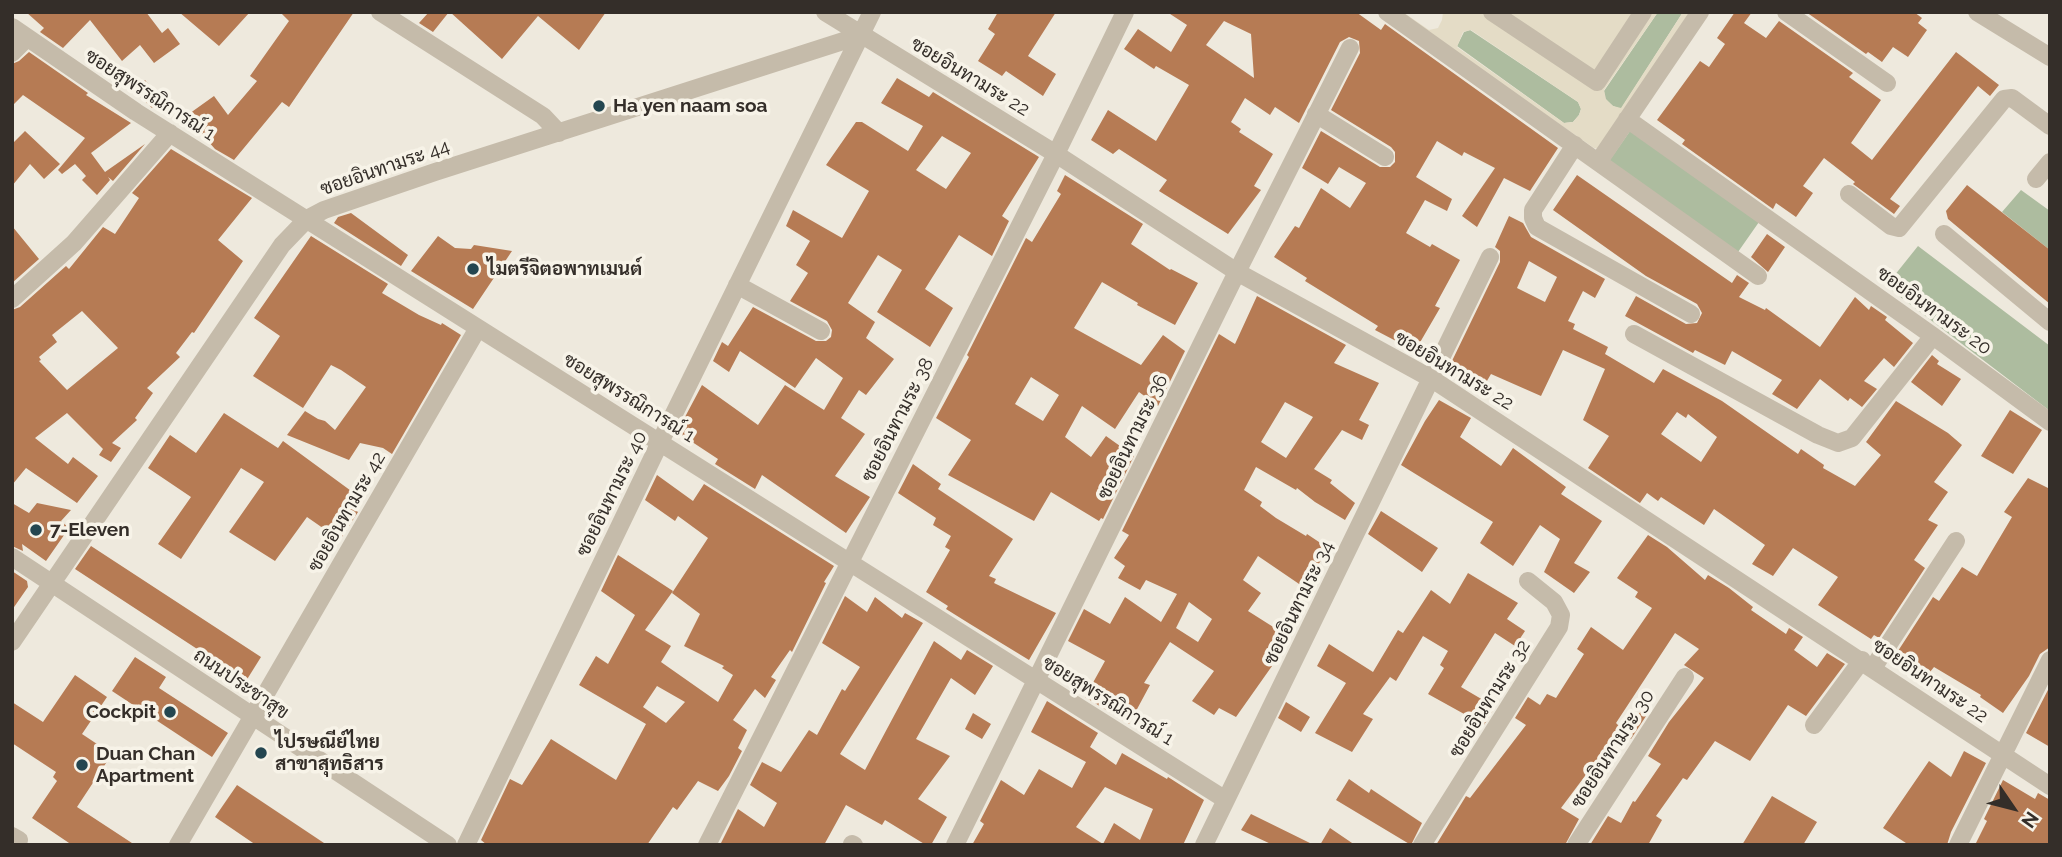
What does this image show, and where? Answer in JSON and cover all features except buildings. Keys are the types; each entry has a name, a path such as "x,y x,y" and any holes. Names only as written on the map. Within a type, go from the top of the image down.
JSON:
{"street":[{"path":"380,12 543,116 559,133"},
{"name":"ซอยอินทามระ 22","path":"825,12 1056,154 1237,272 1432,379 2050,786"},
{"name":"ซอยอินทามระ 40","path":"466,845 660,442 872,12"},
{"name":"ซอยอินทามระ 38","path":"707,845 1125,12"},
{"path":"1387,12 1758,276"},
{"path":"1492,12 1597,82 1643,12"},
{"path":"1599,161 1700,12"},
{"path":"1786,12 1887,83"},
{"path":"1978,12 2050,57"},
{"path":"12,52 19,33"},
{"name":"ซอยสุพรรณิการณ์ 1","path":"19,33 170,133 1226,800"},
{"name":"ซอยอินทามระ 44","path":"12,642 282,245 307,219 324,210 862,35"},
{"name":"ซอยอินทามระ 36","path":"955,845 1350,48"},
{"path":"1849,194 1891,226 1899,228 2004,99 2012,98 2050,126"},
{"path":"1316,114 1385,157"},
{"name":"ซอยอินทามระ 20","path":"1627,119 2050,422"},
{"path":"12,299 74,243 170,133"},
{"path":"1575,145 1533,210 1533,218 1538,227 1691,314"},
{"path":"2036,179 2050,162"},
{"path":"1944,234 2050,322"},
{"name":"ซอยอินทามระ 34","path":"1204,845 1490,257"},
{"path":"737,285 821,331"},
{"name":"ซอยอินทามระ 42","path":"177,845 478,328"},
{"path":"1634,334 1818,435 1838,443 1852,438 1933,336"},
{"path":"1814,725 1868,664 1956,541"},
{"name":"ถนนประชาสุข","path":"12,557 447,845"},
{"name":"ซอยอินทามระ 32","path":"1422,845 1559,626 1562,615 1554,601 1528,581"},
{"path":"1958,845 2050,660"},
{"name":"ซอยอินทามระ 30","path":"1576,845 1685,677"}],"green space":[{"path":"1658,12 1683,12 1621,109 1613,106 1605,99 1604,91"},
{"path":"1470,30 1578,102 1581,109 1579,115 1573,122 1564,123 1457,46 1464,32"},
{"path":"1630,131 1759,222 1738,252 1609,161"},
{"path":"2021,190 2050,211 2050,250 2002,212"},
{"path":"1918,246 2050,346 2050,411 1886,286"}],"shaded area":[{"path":"1398,12 1403,12 1429,30 1438,28 1443,12 1658,12 1604,90 1606,99 1613,106 1621,108 1683,12 1692,12 1599,149","holes":["1471,30 1578,102 1581,109 1579,115 1573,122 1564,123 1457,47 1463,32"]}],"place":[{"name":"Ha yen naam soa","path":"599,106"},
{"name":"ไมตรีจิตอพาทเมนต์","path":"473,269"},
{"name":"7-Eleven","path":"36,530"},
{"name":"Cockpit","path":"170,712"},
{"name":"ไปรษณีย์ไทย สาขาสุทธิสาร","path":"261,753"},
{"name":"Duan Chan Apartment","path":"82,765"}]}
